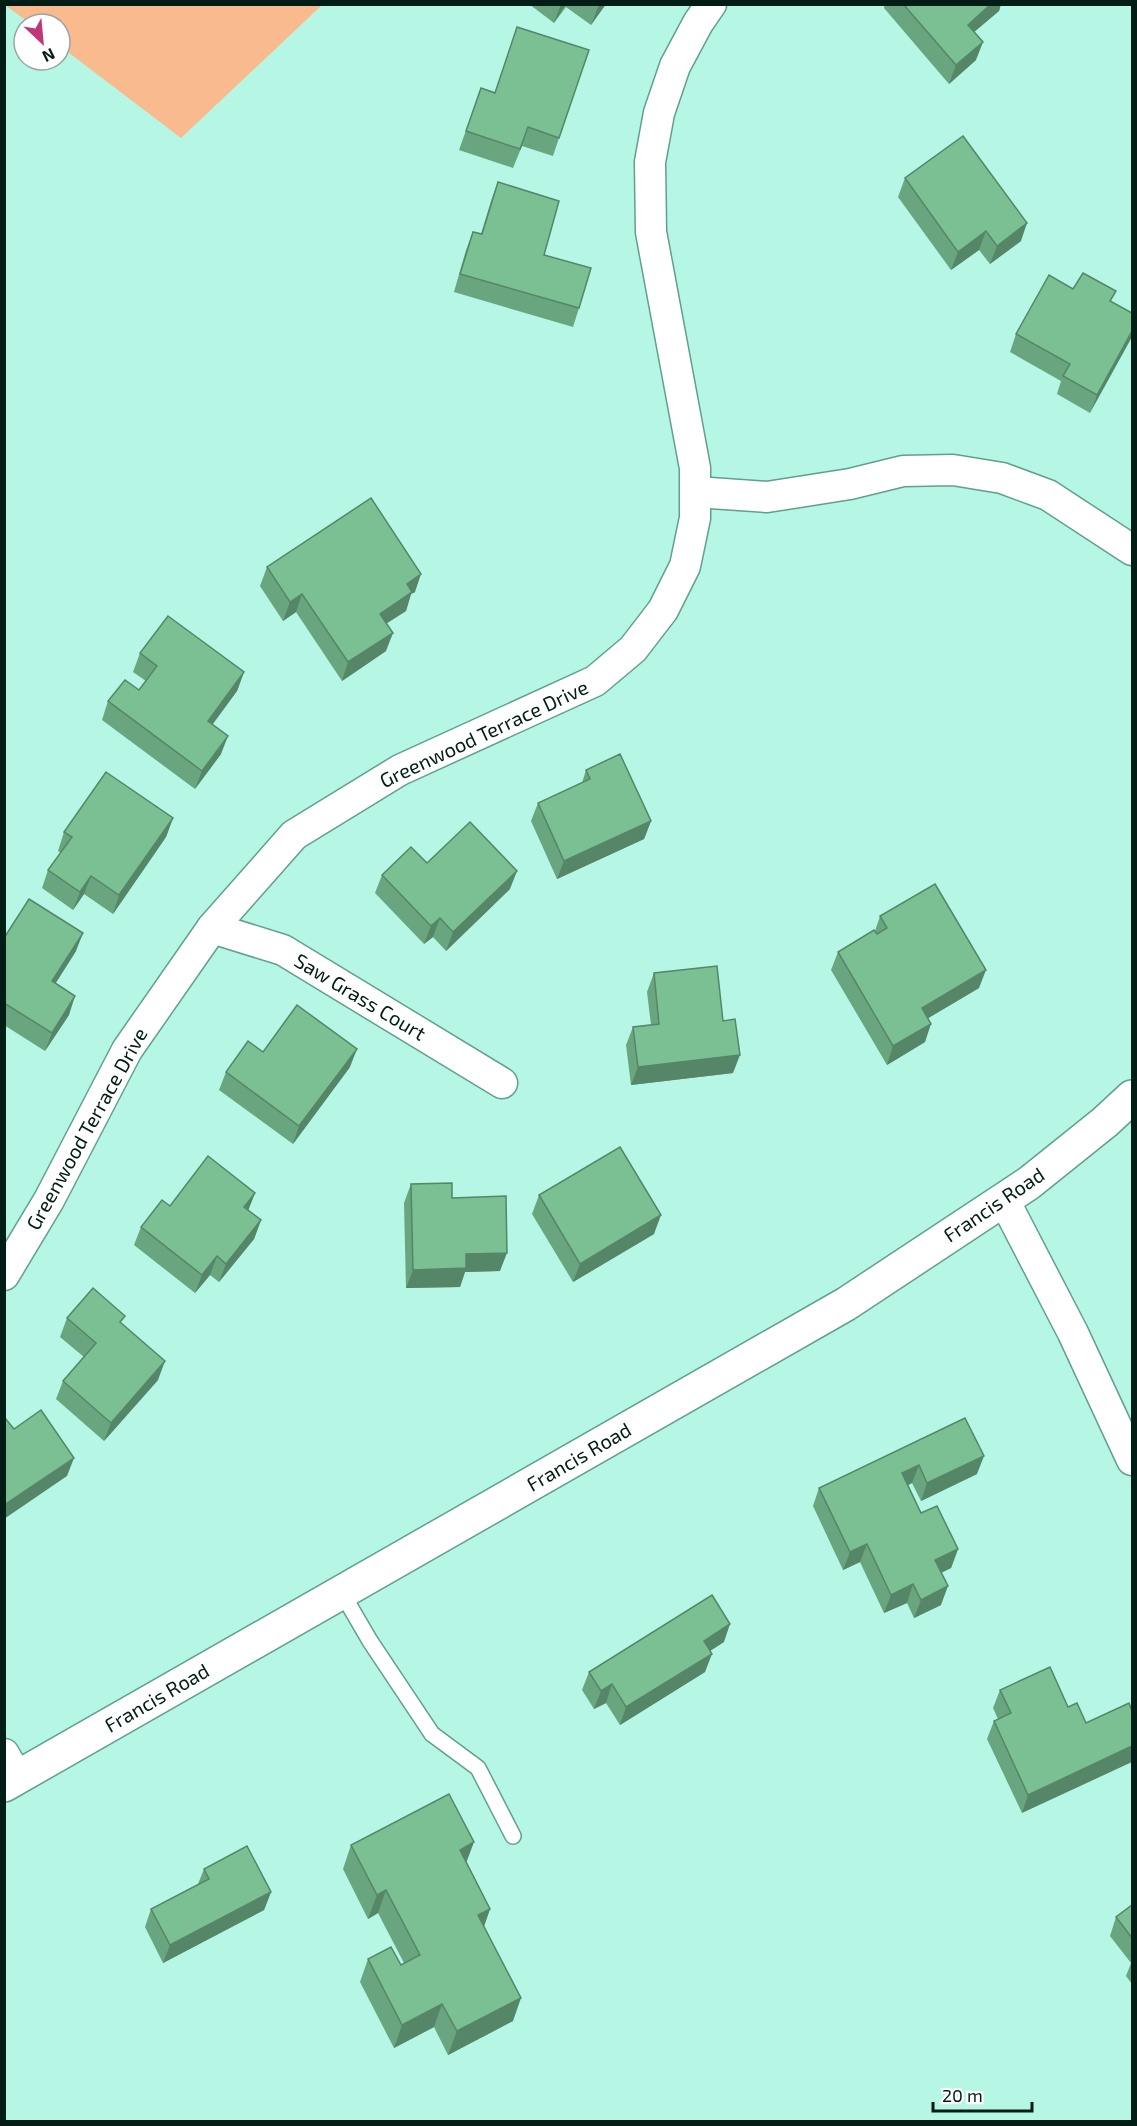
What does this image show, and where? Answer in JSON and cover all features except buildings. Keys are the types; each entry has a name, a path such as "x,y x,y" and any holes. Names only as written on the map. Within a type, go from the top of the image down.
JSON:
{"street":[{"name":"Greenwood Terrace Drive","path":"4,1275 49,1200 127,1050 212,928 294,835 400,770 595,681 633,650 663,610 685,566 695,518 696,468 651,232 650,162 659,113 675,66 711,4"},
{"path":"696,492 767,497 850,484 903,471 953,470 1002,478 1048,495 1132,550"},
{"name":"Saw Grass Court","path":"212,928 283,950 502,1083"},
{"name":"Francis Road","path":"9,1772 342,1593 846,1304 1038,1176 1132,1097"},
{"path":"1004,1200 1073,1333 1132,1460"}],"lane":[{"path":"342,1593 370,1641 432,1734 478,1768 513,1836"}],"shaded area":[{"path":"5,5 322,5 181,138 72,55 72,12 15,12"}]}
